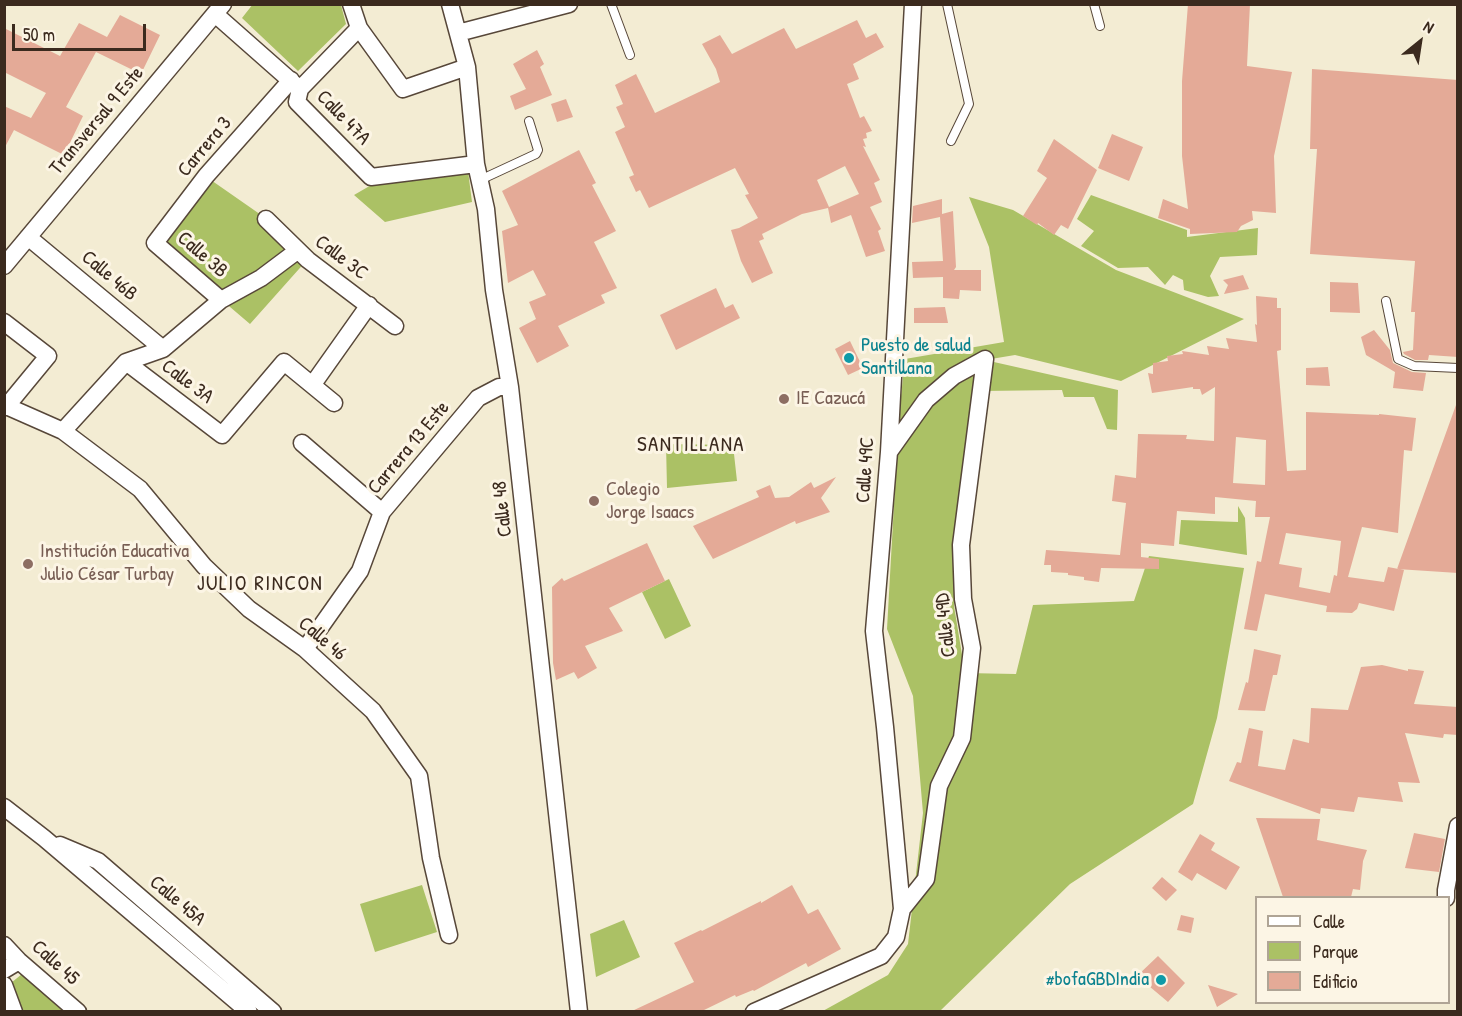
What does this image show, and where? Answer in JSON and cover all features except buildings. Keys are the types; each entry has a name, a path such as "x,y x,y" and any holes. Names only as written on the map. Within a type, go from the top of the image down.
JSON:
{"street":[{"path":"351,4 359,28 403,89 467,67"},
{"name":"Calle 48","path":"450,4 467,67 478,172 486,209 494,290 510,387 579,1011"},
{"path":"458,33 569,4"},
{"name":"Calle 49C","path":"754,1011 881,956 896,937 902,909 874,630 889,452 914,4"},
{"name":"Calle 47A","path":"219,9 295,85 297,102 371,177 478,172"},
{"name":"Transversal 9 Este","path":"4,266 219,9"},
{"name":"Carrera 3","path":"155,243 206,176 295,85 359,28"},
{"name":"Calle 3C","path":"266,219 297,251 395,326"},
{"name":"Calle 46B","path":"28,237 163,349"},
{"name":"Calle 3B","path":"155,243 221,300"},
{"path":"63,431 126,362 163,349 221,300 261,278 297,251"},
{"path":"334,403 313,384 369,305"},
{"path":"4,322 48,356 5,406"},
{"name":"Calle 49D","path":"889,452 927,400 954,376 985,359 961,545 963,599 972,648 962,738 939,786 926,879 902,909"},
{"name":"Calle 3A","path":"126,362 222,435 284,362 313,384"},
{"name":"Carrera 13 Este","path":"304,649 360,571 382,512 478,398 499,387 510,387"},
{"name":"Calle 46","path":"5,406 63,431 140,489 204,566 249,609 304,649 373,711 419,776 431,858 448,935"},
{"path":"302,443 382,512"},
{"name":"Calle 45A","path":"4,807 249,1011"},
{"path":"1450,892 1458,826"},
{"name":"Calle 45A","path":"44,838 98,861 273,1011"},
{"path":"87,875 98,861"},
{"name":"Calle 45","path":"4,945 78,1011"},
{"path":"4,970 20,961"},
{"path":"4,985 14,1011"}],"lane":[{"path":"612,4 630,55"},
{"path":"947,4 969,104 951,141"},
{"path":"1094,4 1100,26"},
{"path":"478,172 536,154 538,150 530,121"},
{"path":"1386,301 1398,359 1414,366 1458,368"}],"green space":[{"path":"253,4 341,5 346,24 298,71 242,18"},
{"path":"468,171 472,202 385,222 354,195 373,184"},
{"path":"208,178 264,217 307,260 250,324 155,243"},
{"path":"1091,195 1187,230 1187,237 1258,228 1257,255 1220,257 1210,276 1219,296 1208,297 1184,290 1183,280 1173,275 1165,285 1148,267 1118,268 1081,246 1094,231 1077,219"},
{"path":"969,197 1013,210 1116,270 1244,319 1121,381 1015,355 985,360 1118,390 1117,430 1107,429 1094,397 1064,397 1062,390 982,391 954,606 965,673 1016,674 1033,605 1134,601 1149,556 1244,568 1217,718 1193,804 1070,884 940,1011 821,1012 888,975 908,944 923,813 913,696 887,629 899,415 905,359 1004,342 989,247"},
{"path":"666,444 733,445 737,481 667,488"},
{"path":"1238,506 1245,518 1247,555 1179,544 1181,520 1238,522"},
{"path":"669,579 691,626 665,639 642,592"},
{"path":"422,885 437,932 375,952 360,904"},
{"path":"624,920 640,957 596,977 590,934"},
{"path":"22,974 63,1011 22,1011 11,983"}],"place":[{"name":"Puesto de salud Santillana","path":"849,358"},
{"name":"IE Cazucá","path":"784,399"},
{"name":"Colegio Jorge Isaacs","path":"594,501"},
{"name":"Institución Educativa Julio César Turbay","path":"28,564"},
{"name":"#bofaGBDIndia","path":"1161,980"}],"district":[{"name":"SANTILLANA","path":"691,445"},
{"name":"JULIO RINCON","path":"260,584"}]}
